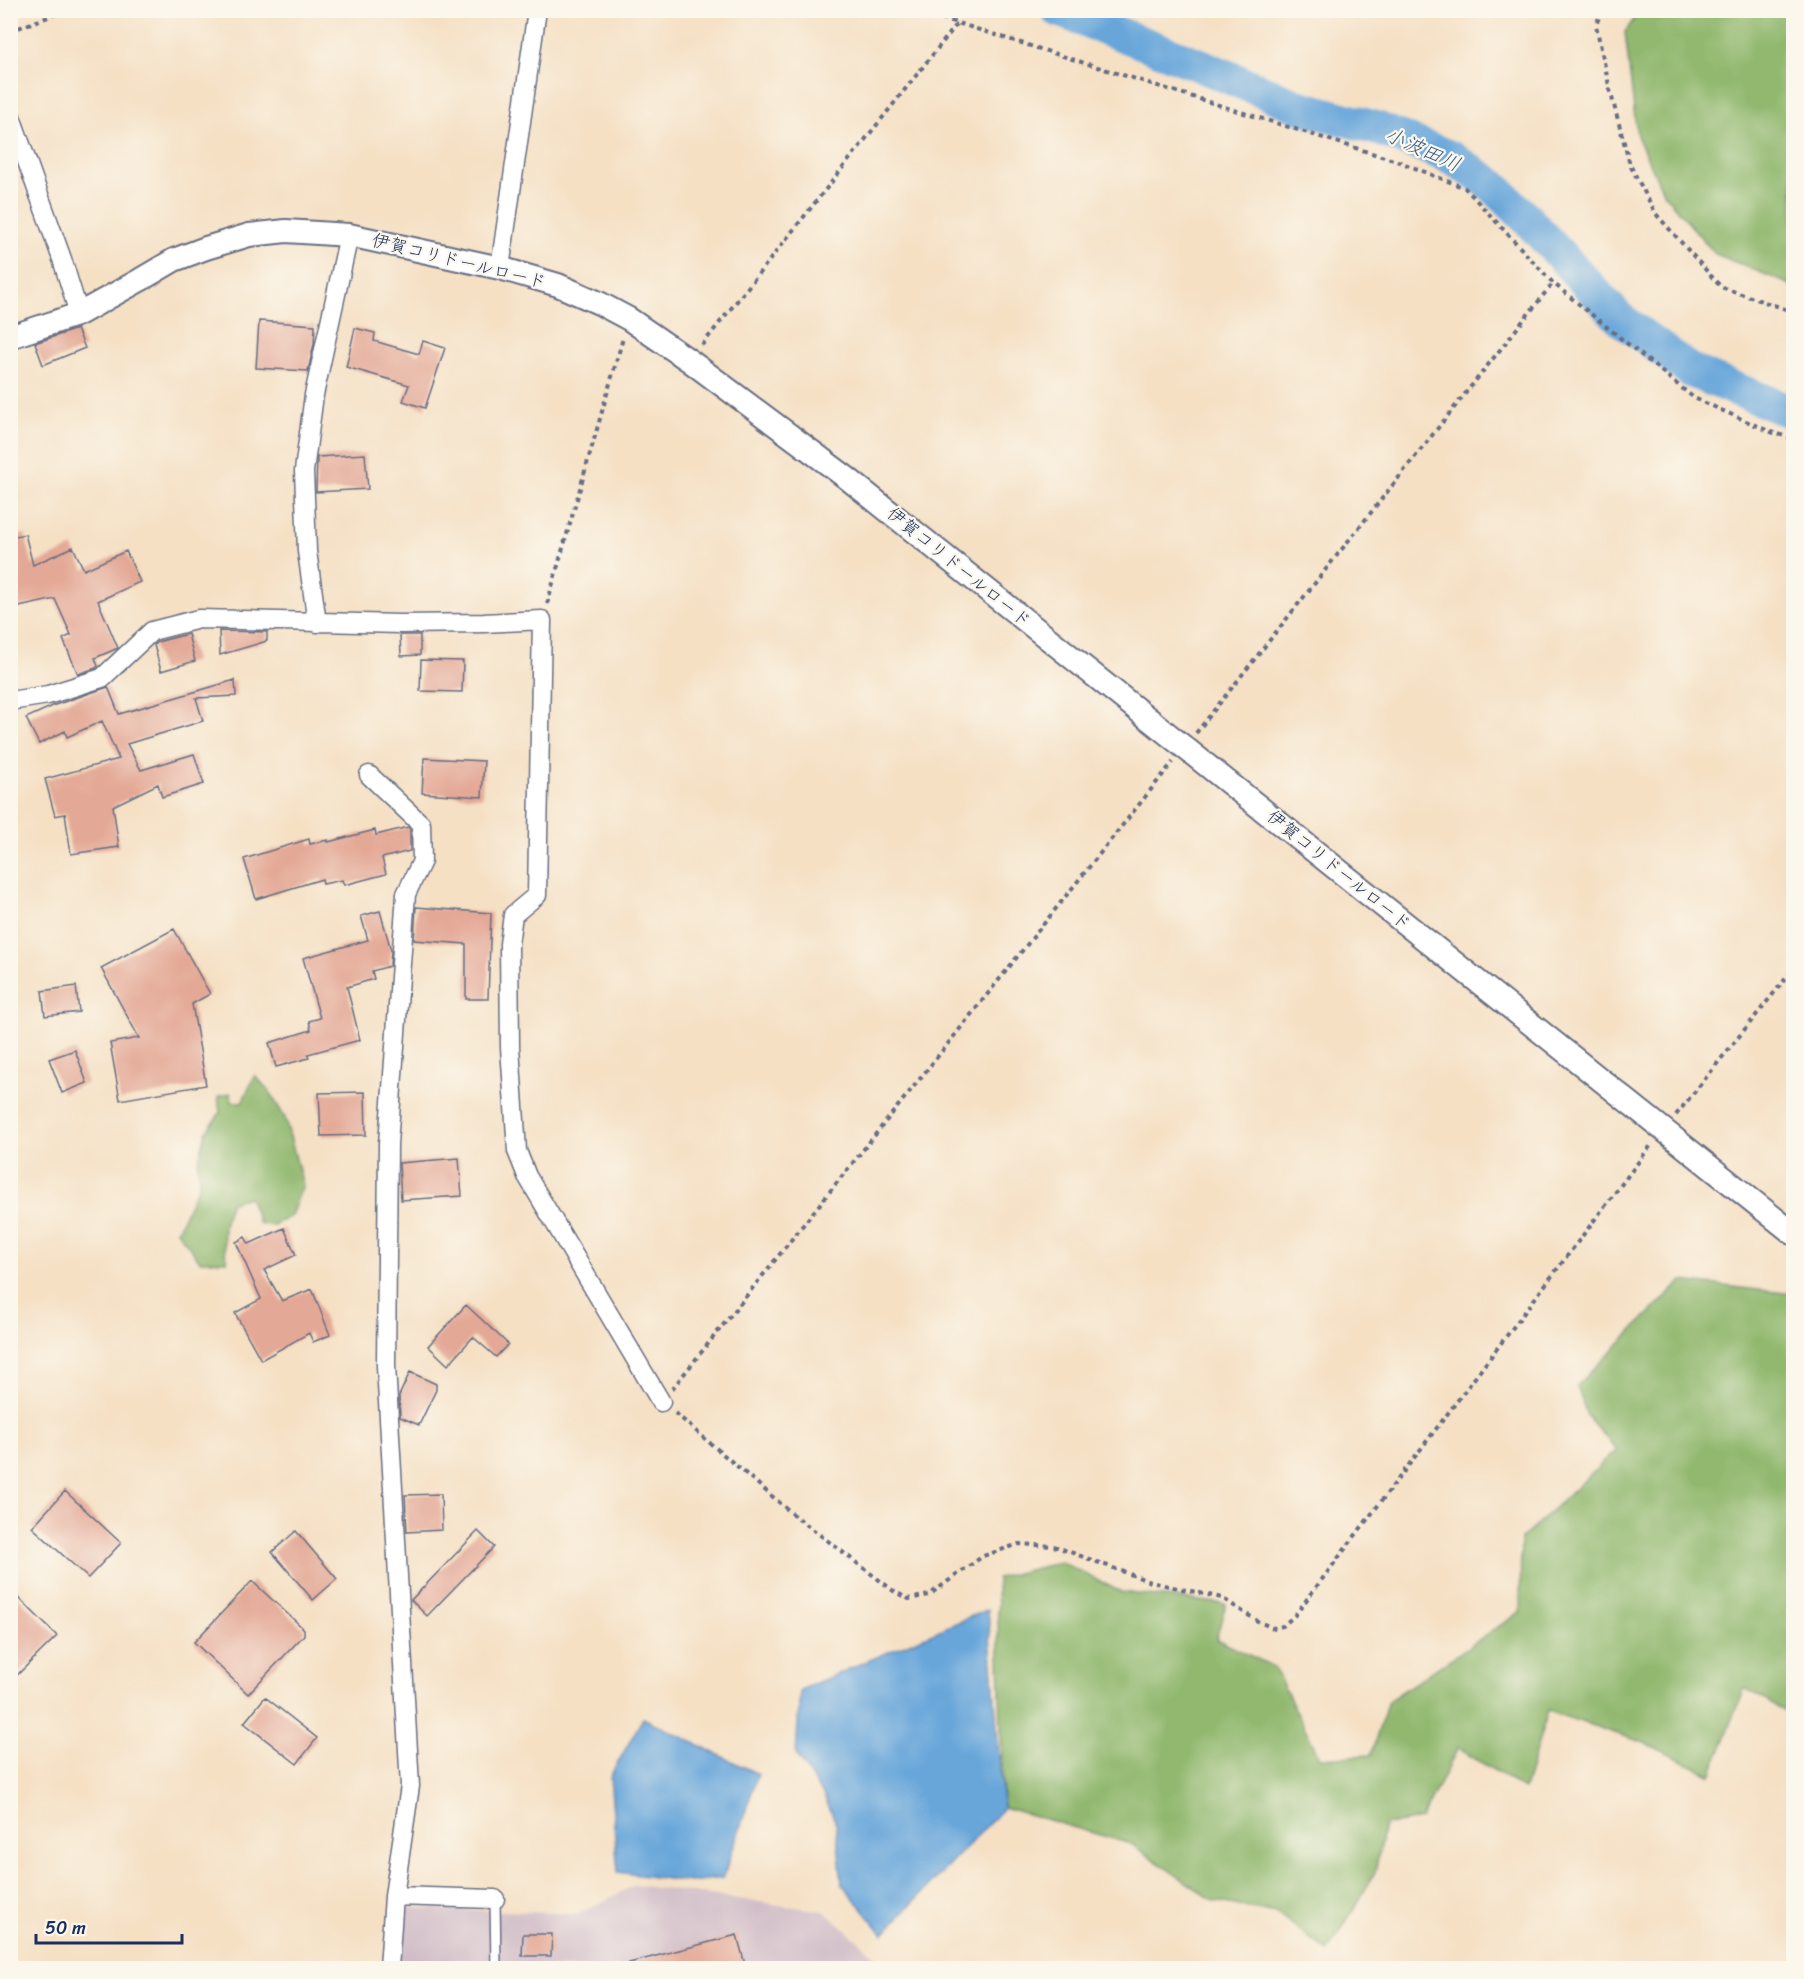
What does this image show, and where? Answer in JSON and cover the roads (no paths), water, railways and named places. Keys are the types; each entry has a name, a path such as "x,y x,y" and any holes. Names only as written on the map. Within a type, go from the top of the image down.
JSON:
{"street":[{"path":"500,268 537,10"},
{"path":"10,114 62,259 79,314"},
{"name":"伊賀コリドールロード","path":"10,337 79,314 174,260 249,235 286,231 349,235 500,268 558,285 599,303 629,319 690,361 847,478 1794,1234"},
{"path":"316,623 307,551 304,471 314,395 349,235"},
{"path":"10,701 48,695 102,678 152,631 200,619 316,623 484,623 542,620 537,895 513,915 509,944 510,1047 517,1151 527,1176 661,1402"},
{"path":"369,776 421,824 422,861 406,894 388,1144 386,1365 410,1786 394,1896 389,1968"},
{"path":"394,1896 495,1899"}],"lane":[{"path":"495,1899 496,1968"}],"water":[{"path":"988,1609 1003,1809 883,1934 842,1884 836,1823 824,1796 796,1755 800,1690"},
{"path":"643,1718 758,1774 723,1878 690,1882 618,1872 610,1777"}],"waterway":[{"name":"小波田川","path":"1058,10 1300,107 1379,129 1450,157 1491,184 1526,218 1619,318 1691,371 1794,413"}]}
